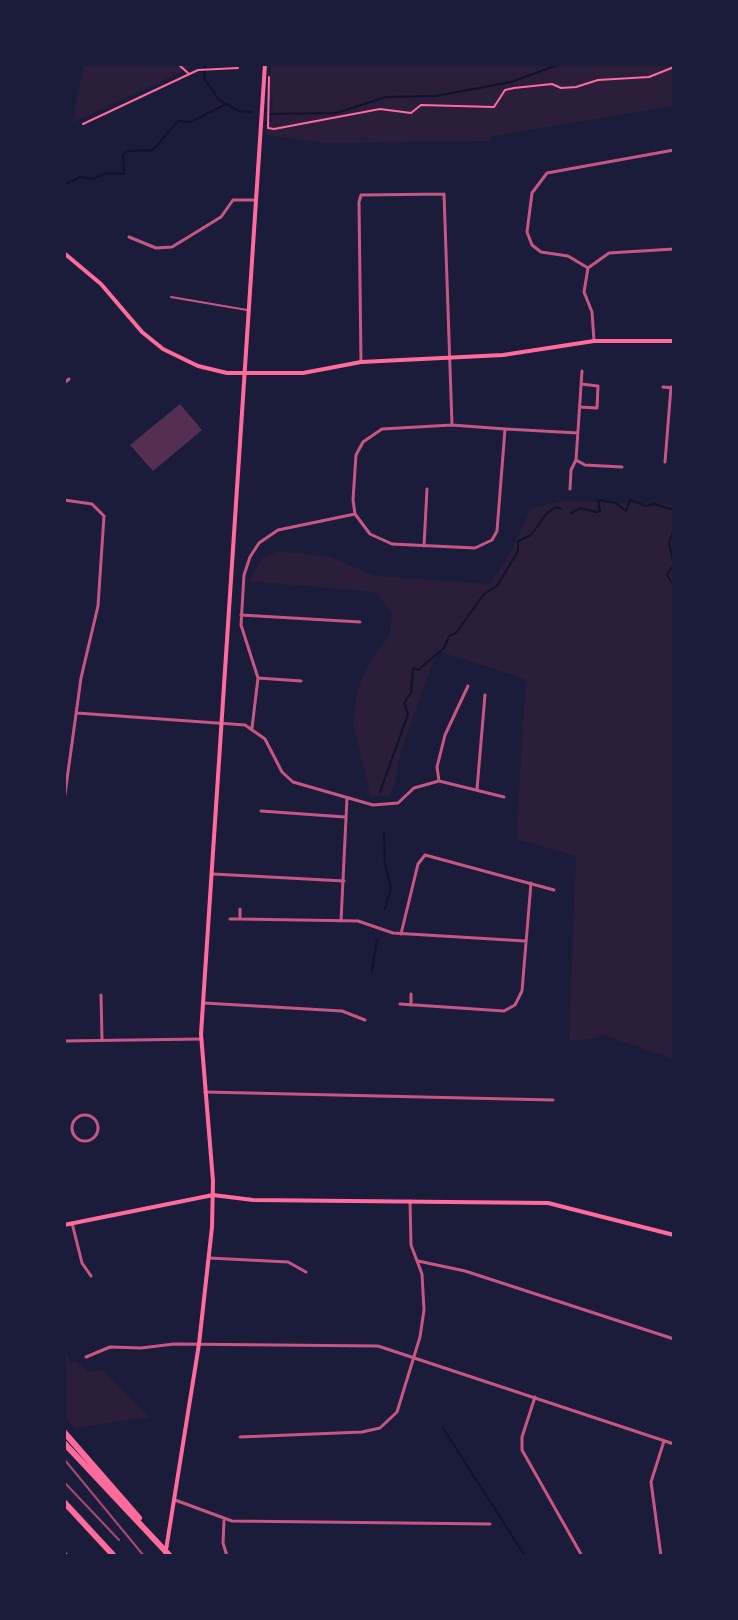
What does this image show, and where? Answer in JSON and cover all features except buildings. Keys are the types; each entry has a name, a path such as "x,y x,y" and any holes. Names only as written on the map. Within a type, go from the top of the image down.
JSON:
{"highway":[{"path":"64,1432 167,1556"},
{"path":"64,1443 153,1537"},
{"path":"64,1502 114,1556"}],"main road":[{"path":"167,1556 209,1258 213,1195 201,1039 265,64"},
{"path":"64,253 101,284 142,332 163,349 198,366 243,375 303,373 361,362 503,355 594,341 674,341"},
{"path":"64,1225 213,1195 253,1200 548,1203 674,1235"}],"street":[{"path":"588,268 568,256 541,252 530,242 531,195 538,180 554,170 674,150"},
{"path":"361,362 360,193 446,192 452,425"},
{"path":"129,237 156,248 172,247 221,217 233,200 257,200"},
{"path":"594,341 593,318 584,292 588,268 609,253 674,249"},
{"path":"570,489 571,470 576,460 582,371"},
{"path":"64,383 69,379"},
{"path":"580,407 597,408 598,386 581,384"},
{"path":"663,387 672,388 665,462"},
{"path":"505,429 495,535 475,548 424,546 377,539 364,528 355,514 356,455 368,437 382,429 452,425 578,433"},
{"path":"576,460 585,465 622,467"},
{"path":"424,546 427,489"},
{"path":"64,500 100,508 104,516 100,591 64,798"},
{"path":"252,728 258,678 256,663 243,640 241,615 244,575 259,543 288,526 355,514"},
{"path":"241,615 360,622"},
{"path":"258,678 301,681"},
{"path":"439,781 437,767 445,735 468,686"},
{"path":"477,789 485,695"},
{"path":"77,713 252,728 265,739 282,772 293,782 347,798 389,806 405,799 414,788 439,781 504,797"},
{"path":"341,921 347,798"},
{"path":"261,811 345,817"},
{"path":"401,934 418,864 425,855 554,890"},
{"path":"213,874 344,881"},
{"path":"400,1004 508,1009 521,994 531,883"},
{"path":"240,909 240,919"},
{"path":"230,919 364,922 401,934 525,941"},
{"path":"411,994 411,1005"},
{"path":"101,995 102,1040"},
{"path":"204,1003 342,1011 365,1020"},
{"path":"64,1041 201,1039"},
{"path":"205,1092 553,1100"},
{"path":"84,1115 93,1118 97,1128 95,1136 84,1141 76,1137 72,1129 76,1118 84,1115"},
{"path":"64,1129 72,1129"},
{"path":"240,1437 362,1432 380,1428 401,1406 424,1310 424,1284 411,1245 410,1201"},
{"path":"72,1223 82,1263 91,1276"},
{"path":"209,1258 288,1262 306,1272"},
{"path":"417,1261 451,1267 674,1339"},
{"path":"86,1357 110,1347 365,1345 413,1356 674,1444"},
{"path":"535,1397 522,1437 522,1450 582,1556"},
{"path":"661,1556 651,1489 664,1441"},
{"path":"174,1500 196,1505 224,1520 490,1524"},
{"path":"224,1520 223,1543 227,1556"}],"lane":[{"path":"171,297 248,310"}],"path":[{"path":"178,64 189,74"},
{"path":"264,77 271,77 268,128 271,129 380,109 410,112 421,105 438,103 461,108 494,107 505,90 552,84 561,88 576,87 597,80 649,77 674,67"},
{"path":"83,124 204,68 238,68"}],"shaded area":[{"path":"84,64 198,64 72,123"},
{"path":"271,64 674,64 674,106 492,136 491,141 325,143 266,135 267,122 272,122 273,100 268,99"},
{"path":"561,501 674,504 674,1059 600,1034 599,1038 569,1041 576,856 516,839 526,679 437,651 400,754 394,786 389,796 371,796 353,724 357,691 368,664 389,636 392,613 375,592 249,581 262,558 279,551 330,557 375,576 490,584 507,559 531,509"},
{"path":"64,1345 70,1362 77,1361 88,1372 102,1369 149,1417 75,1428 64,1416"}],"waterway":[{"path":"205,64 204,78 219,100 239,111 251,112"},
{"path":"270,114 336,113 386,97 436,96 511,82 557,65 599,64"},
{"path":"64,185 80,177 93,179 106,173 124,174 123,155 127,151 153,150 178,121 191,122 224,105"},
{"path":"571,513 581,508 600,511 598,500 616,503 626,511 630,500 674,510"},
{"path":"380,792 408,714 404,703 411,693 413,668 418,670 444,648 449,636 456,633 484,594 497,586 518,551 518,541 531,535 546,514 556,507 561,509"},
{"path":"674,529 669,543 674,564 667,575 674,586"},
{"path":"384,832 385,864 391,888 385,909"},
{"path":"372,971 377,940"},
{"path":"443,1428 525,1556"}],"railway":[{"path":"64,1459 144,1556"},
{"path":"64,1482 119,1540"}]}
